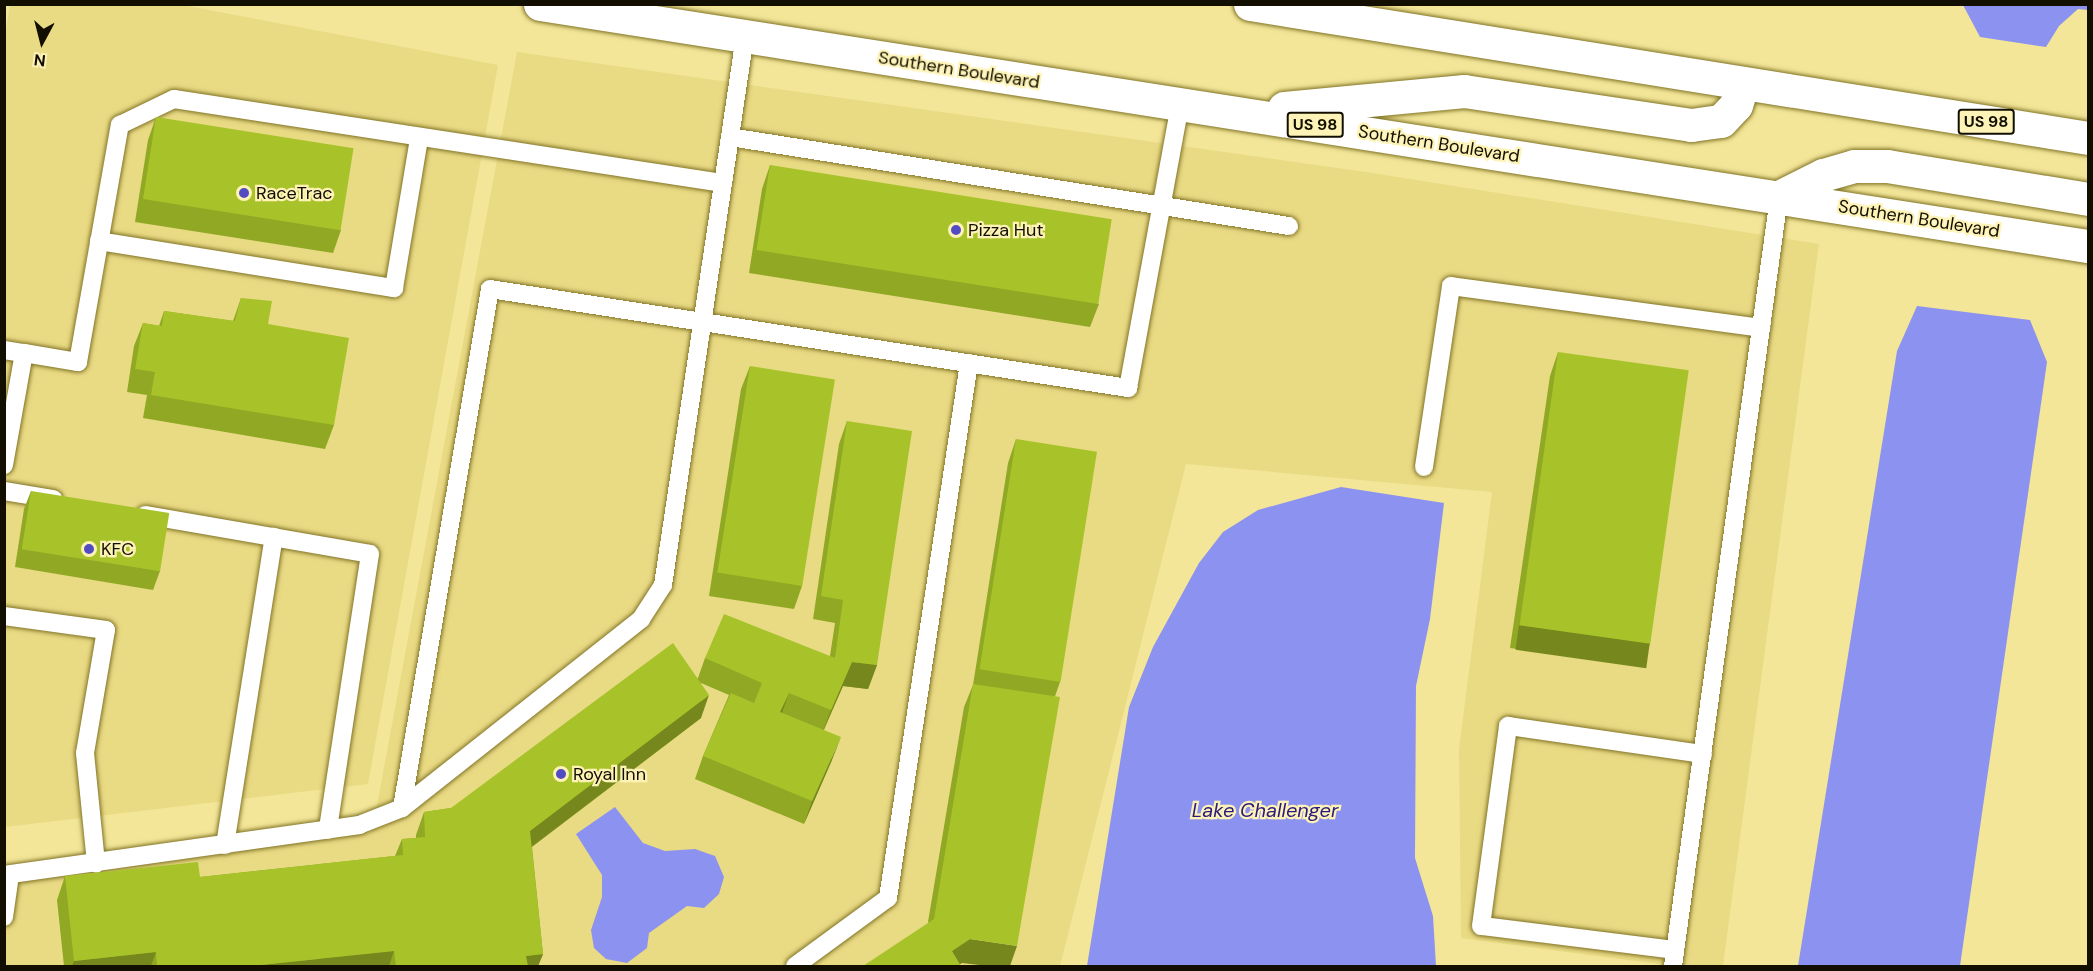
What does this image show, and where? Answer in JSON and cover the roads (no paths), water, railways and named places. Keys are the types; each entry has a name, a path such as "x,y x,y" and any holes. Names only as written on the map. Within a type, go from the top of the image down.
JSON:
{"highway":[{"name":"Southern Boulevard","path":"540,4 2088,246"},
{"name":"US 98","path":"1250,4 2088,138"},
{"path":"1235,112 1464,91 1691,125 1721,121 1737,105 1743,83"},
{"path":"1779,197 1823,175 1854,166 1887,166 2088,199"}],"lane":[{"path":"4,917 7,875 359,825 402,808 641,619 663,585 745,36"},
{"path":"4,350 78,362 120,125 174,99 419,139 722,183"},
{"path":"402,808 490,289 1128,388 1180,104"},
{"path":"730,137 1162,203 1289,226"},
{"path":"99,241 394,288 419,139"},
{"path":"1703,754 1508,726 1481,926 1674,958 1703,754 1779,197"},
{"path":"1424,467 1451,286 1761,328"},
{"path":"4,465 24,353"},
{"path":"795,966 888,898 969,363"},
{"path":"4,491 75,503"},
{"path":"122,511 370,554 328,830"},
{"path":"225,845 274,537"},
{"path":"4,616 106,630 85,753 96,863"}],"water":[{"path":"2088,4 2088,10 2078,9 2059,26 2046,47 1980,37 1963,5"},
{"path":"1917,306 2030,320 2047,362 1960,966 1798,966 1897,351"},
{"name":"Lake Challenger","path":"1341,487 1444,503 1430,619 1416,686 1415,858 1433,916 1436,966 1087,966 1129,707 1153,647 1199,563 1223,532 1258,510"},
{"path":"615,807 643,843 665,851 695,849 715,856 724,877 719,894 704,908 687,906 649,933 647,948 627,963 606,959 594,948 591,930 602,897 602,875 576,834"}],"place":[{"name":"RaceTrac","path":"244,193"},
{"name":"Pizza Hut","path":"956,230"},
{"name":"KFC","path":"89,549"},
{"name":"Royal Inn","path":"561,774"}]}
